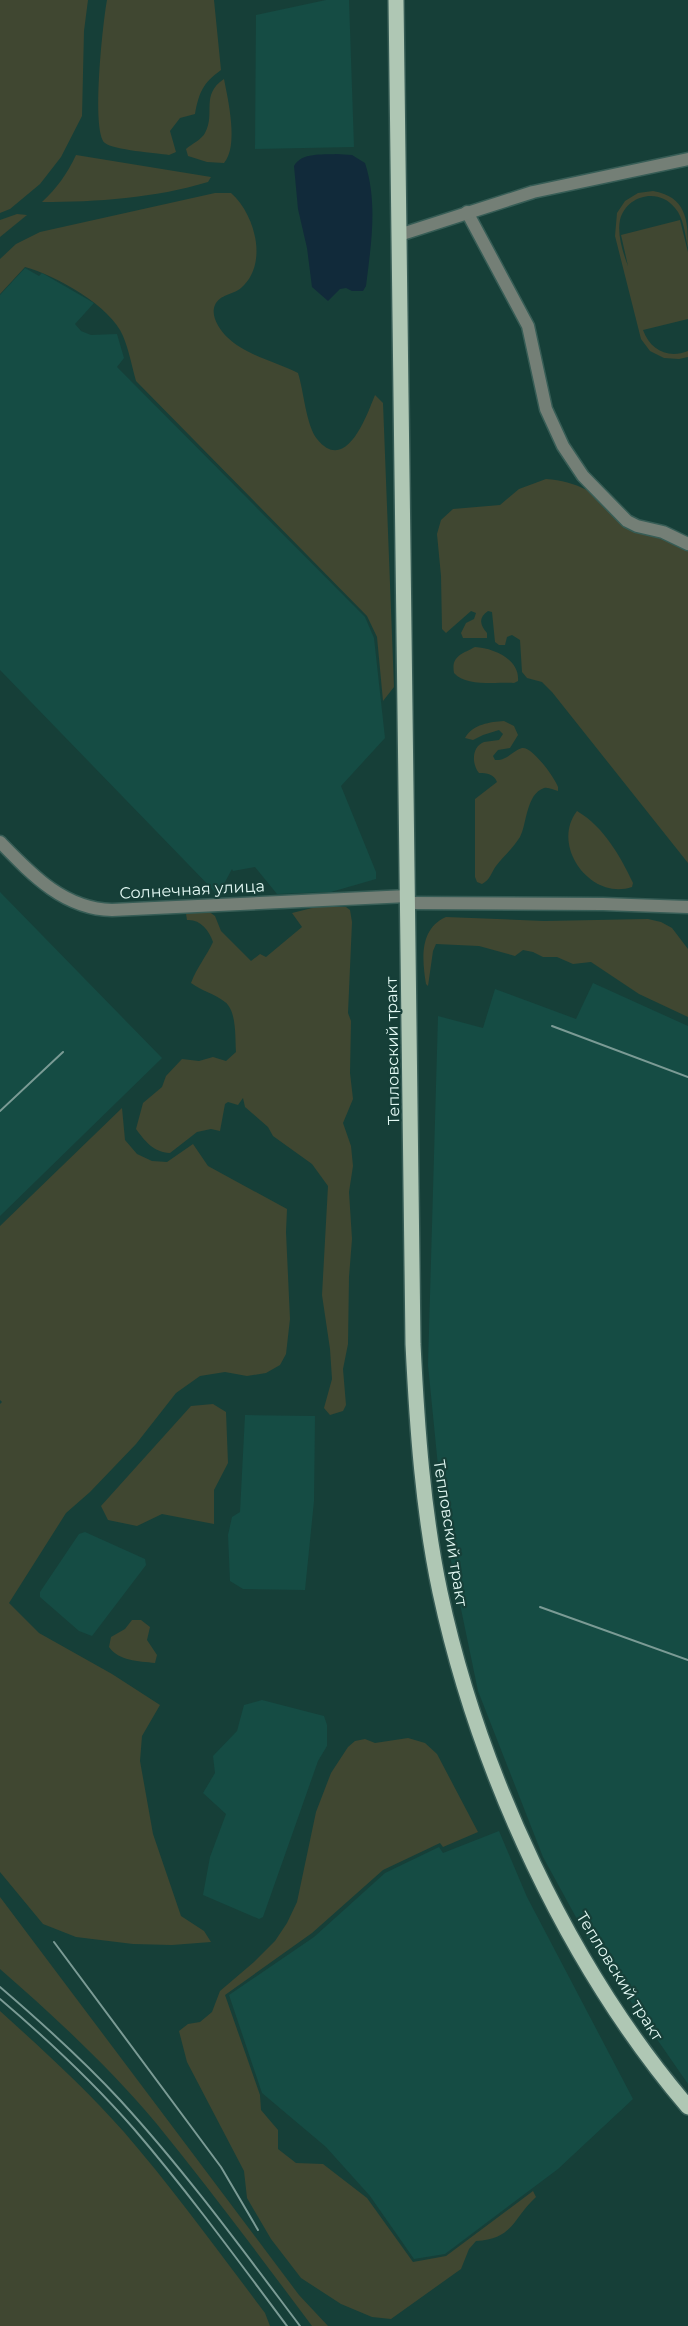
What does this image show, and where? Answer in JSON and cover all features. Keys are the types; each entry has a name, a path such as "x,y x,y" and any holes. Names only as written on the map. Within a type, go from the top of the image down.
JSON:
{"main road":[{"name":"Тепловский тракт","path":"396,0 413,1344 420,1449 430,1534 452,1642 475,1719 511,1812 539,1874 583,1956 650,2059 688,2107"}],"street":[{"path":"399,235 533,192 688,159"},
{"path":"467,212 528,327 546,409 558,437 572,460 591,485 627,520 636,526 663,532 688,544"},
{"name":"Солнечная улица","path":"0,842 50,888 70,900 93,908 112,910 408,900 688,907"}],"shaded area":[{"path":"326,0 349,0 354,147 255,149 256,15"},
{"path":"352,155 365,163 371,193 372,224 366,286 363,291 340,289 328,301 312,287 307,248 298,209 294,166 307,156"},
{"path":"25,268 39,276 42,273 94,303 75,324 81,331 91,335 117,334 124,358 117,367 365,617 374,638 385,738 341,786 376,872 376,879 331,892 277,894 255,867 233,871 232,869 218,895 0,670 0,295"},
{"path":"0,892 162,1058 0,1216"},
{"path":"593,983 688,1026 688,2084 589,1941 543,1857 478,1691 444,1527 428,1365 438,1016 483,1028 495,989 576,1019"},
{"path":"245,1415 315,1416 314,1501 305,1590 243,1589 230,1581 228,1535 232,1517 240,1512"},
{"path":"85,1532 145,1559 146,1565 92,1636 79,1631 40,1597 40,1592 79,1534"},
{"path":"262,1700 324,1716 327,1725 327,1746 318,1761 263,1917 259,1919 203,1895 210,1857 226,1814 203,1793 215,1773 213,1756 237,1731 244,1705"},
{"path":"499,1831 527,1897 633,2099 558,2169 445,2254 414,2259 370,2196 326,2147 262,2093 229,1995 314,1937 385,1873 439,1847 443,1853"}],"green space":[{"path":"0,0 88,0 84,31 82,116 61,157 40,184 10,209 0,213"},
{"path":"107,0 214,0 221,70 203,89 195,114 180,118 170,131 176,152 169,155 110,145 105,143 101,135 99,75"},
{"path":"224,79 232,134 228,155 224,163 207,162 188,156 186,149 205,133 208,126 212,91"},
{"path":"76,155 211,177 208,182 147,195 105,200 42,202 61,180"},
{"path":"653,191 672,198 679,204 686,219 688,248 678,212 668,201 652,196 636,200 623,211 619,225 620,237 628,266 621,235 680,220 688,252 688,319 643,330 650,343 661,351 674,354 688,351 688,357 679,359 664,358 650,351 641,339 615,236 617,213 625,201 638,193"},
{"path":"215,193 231,193 247,213 256,239 255,266 250,278 241,288 223,297 215,305 216,323 221,331 243,349 298,373 313,433 327,448 337,450 346,446 354,438 375,395 383,403 394,687 383,701 377,637 367,616 136,381 123,336 107,314 66,284 25,267 0,294 0,259 16,244 40,232"},
{"path":"17,214 27,215 0,237 0,220"},
{"path":"546,479 562,481 589,491 654,535 688,551 688,863 552,692 542,682 527,678 522,672 520,640 512,635 507,637 505,645 495,642 492,612 488,611 481,619 487,638 463,638 461,633 466,623 474,619 476,613 471,611 446,633 442,629 437,534 441,520 453,509 500,505 519,489"},
{"path":"475,647 504,656 515,667 518,681 482,683 459,677 454,673 456,659"},
{"path":"504,721 514,726 518,735 510,748 498,750 493,756 495,760 503,759 518,749 526,749 537,757 548,770 558,791 544,788 538,791 530,803 520,837 482,884 477,882 475,877 475,799 497,782 490,774 479,773 474,756 480,744 499,740 503,734 499,730 473,740 465,738 477,727"},
{"path":"577,811 595,825 610,843 633,883 632,887 617,889 602,886 589,878 579,867 568,840 570,825"},
{"path":"316,907 346,907 350,910 352,922 348,1013 351,1021 350,1073 353,1099 343,1123 351,1146 353,1166 349,1192 352,1239 348,1344 343,1369 346,1405 343,1411 330,1415 324,1408 332,1379 322,1295 328,1186 312,1164 273,1136 268,1127 245,1107 243,1098 238,1105 228,1102 225,1104 220,1131 211,1129 197,1132 170,1153 154,1148 136,1129 143,1103 162,1087 166,1076 182,1059 199,1061 213,1057 226,1061 236,1052 235,1026 229,1006 221,999 191,983 213,942 203,926 196,921 187,920 186,914 208,911 215,916 221,931 251,961 260,954 266,957 302,927 292,913"},
{"path":"446,917 544,921 648,919 661,922 672,928 688,949 688,1017 639,994 591,962 573,964 557,957 543,957 523,950 515,956 479,946 436,944 428,986 423,955 424,946 431,929"},
{"path":"122,1108 125,1140 137,1154 152,1161 167,1162 193,1144 208,1166 287,1209 290,1319 286,1354 280,1365 266,1373 247,1376 225,1372 200,1376 176,1393 136,1444 90,1492 66,1513 9,1603 39,1633 112,1674 160,1705 142,1736 140,1761 153,1834 181,1916 204,1931 211,1942 172,1945 133,1944 76,1937 43,1924 0,1872 0,1404 2,1402 0,1400 0,1226"},
{"path":"213,1404 226,1412 228,1463 214,1490 214,1524 162,1514 137,1526 108,1520 101,1506 191,1406"},
{"path":"132,1620 141,1620 150,1627 147,1640 157,1655 155,1663 123,1658 109,1647 111,1637 125,1629"},
{"path":"408,1738 425,1743 437,1754 478,1832 443,1847 440,1843 383,1870 312,1933 225,1995 260,2095 261,2110 278,2130 278,2149 296,2163 323,2164 367,2198 413,2262 446,2256 533,2191 536,2197 505,2232 489,2239 476,2241 469,2249 461,2269 391,2319 372,2317 341,2304 301,2278 271,2239 247,2198 244,2171 187,2062 179,2031 188,2024 200,2022 212,2012 220,1991 275,1941 287,1923 297,1902 316,1812 331,1773 348,1747 355,1741 365,1739 375,1743"},
{"path":"0,1897 299,2295 328,2326 312,2326 196,2173 120,2082 41,2005 0,1969"},
{"path":"0,2011 79,2085 124,2132 161,2176 265,2313 270,2326 0,2326"}],"railway":[{"path":"552,1026 688,1077"},
{"path":"0,1111 63,1052"},
{"path":"540,1607 688,1660"},
{"path":"54,1942 221,2167 258,2230"},
{"path":"0,1987 77,2056 144,2127 213,2211 300,2326"},
{"path":"0,1999 69,2061 134,2129 193,2201 287,2326"}]}
